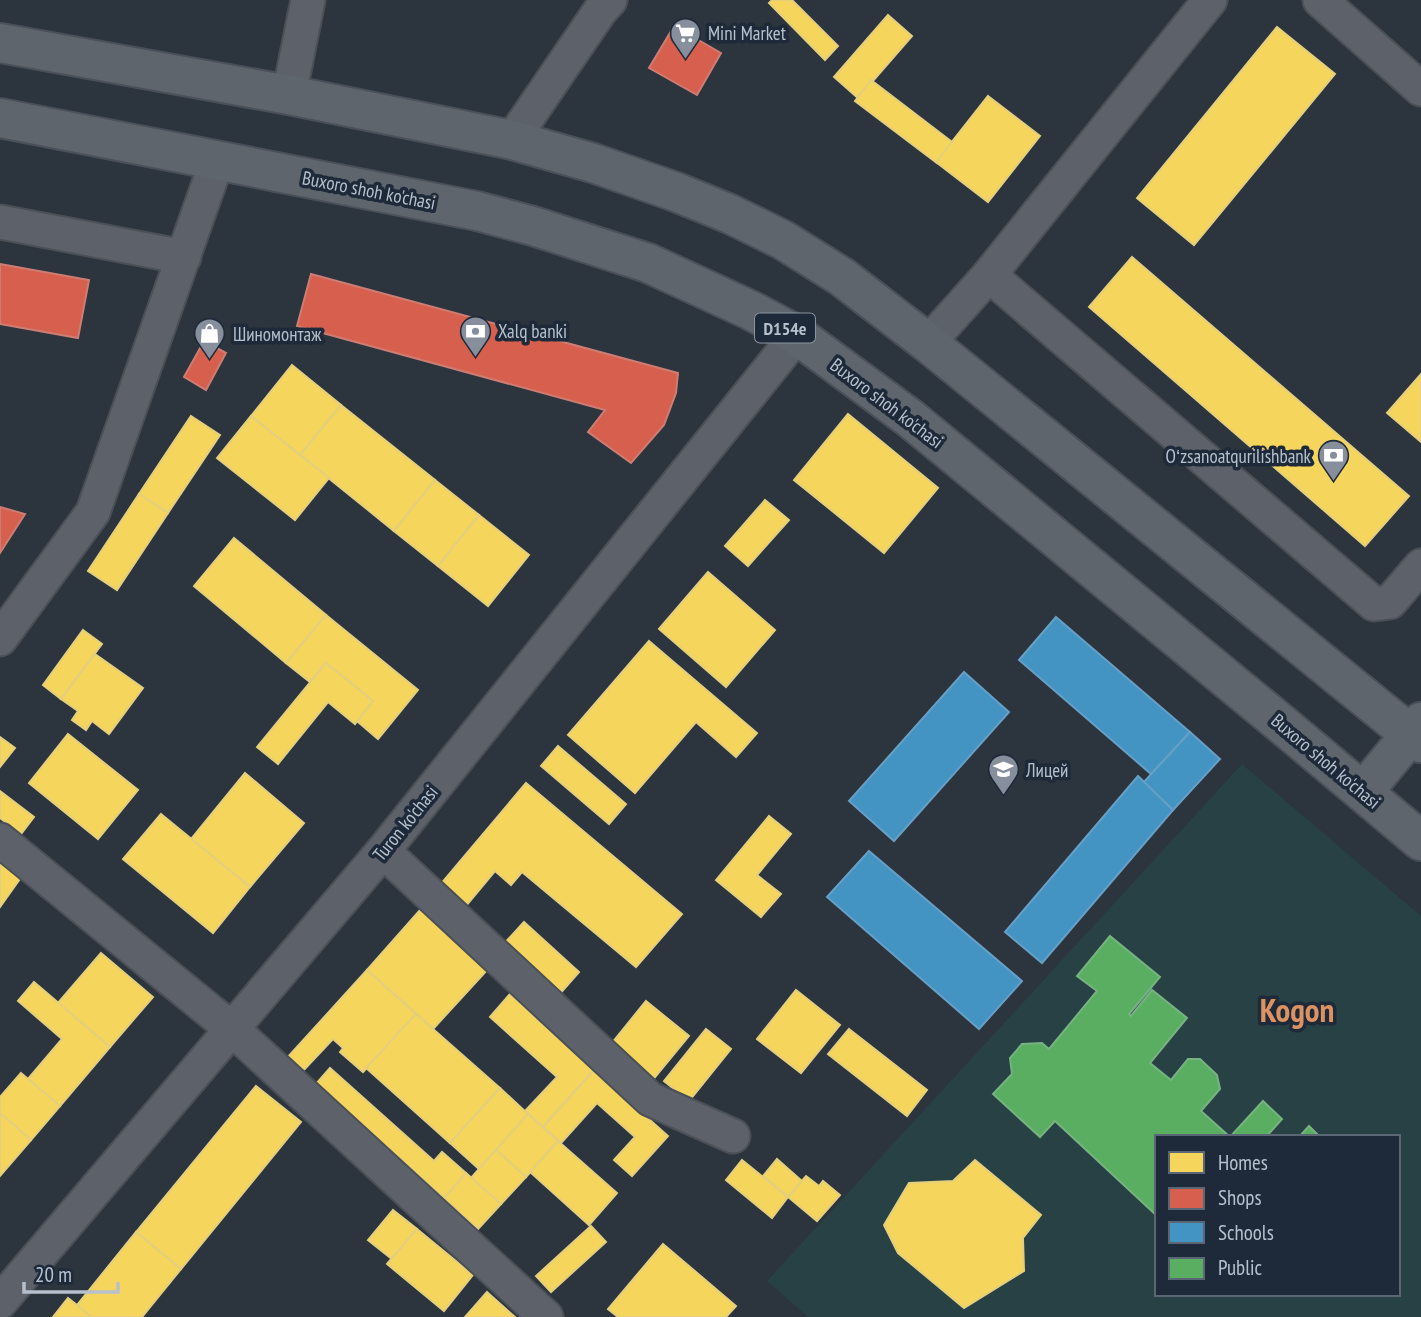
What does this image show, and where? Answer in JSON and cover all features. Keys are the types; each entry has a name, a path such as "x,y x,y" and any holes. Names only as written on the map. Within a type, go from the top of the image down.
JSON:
{"main road":[{"path":"0,43 289,95 512,140 593,163 676,192 772,234 842,277 928,343 1417,733 1363,792"},
{"name":"Buxoro shoh ko'chasi","path":"0,118 477,211 648,263 738,304 797,335 911,419 1421,841"}],"street":[{"path":"289,95 308,0"},
{"path":"512,140 610,0"},
{"path":"928,343 989,275 1210,0"},
{"path":"1320,0 1421,89"},
{"path":"0,639 93,512 217,161"},
{"path":"0,222 184,257"},
{"path":"989,275 1374,604 1390,602 1421,566"},
{"name":"Turon ko'chasi","path":"0,1302 383,851 797,335"},
{"path":"0,840 232,1029 546,1317"},
{"path":"383,851 650,1099 733,1136"}],"green space":[{"path":"1242,764 1421,916 1421,1317 808,1317 767,1281"}],"building: Homes":[{"path":"772,0 792,0 838,46 825,60 769,3"},
{"path":"888,15 912,36 858,98 834,77"},
{"path":"1277,27 1335,74 1194,245 1137,198"},
{"path":"871,80 952,142 937,163 855,101"},
{"path":"988,96 1040,136 988,202 936,162"},
{"path":"1132,257 1409,496 1365,546 1089,307"},
{"path":"292,365 341,405 300,455 251,416"},
{"path":"1421,374 1421,442 1387,413"},
{"path":"341,405 435,480 394,531 300,455"},
{"path":"848,414 938,488 884,553 794,480"},
{"path":"191,416 220,435 168,513 139,494"},
{"path":"251,416 329,478 295,520 217,458"},
{"path":"435,480 479,515 438,566 394,531"},
{"path":"139,494 168,513 117,590 88,571"},
{"path":"765,500 789,520 748,566 725,546"},
{"path":"479,515 529,555 488,606 438,566"},
{"path":"234,538 326,615 286,663 194,586"},
{"path":"708,572 775,630 726,687 659,629"},
{"path":"326,615 418,690 378,739 357,721 373,701 326,663 310,682 286,663"},
{"path":"83,630 102,644 61,699 43,685"},
{"path":"649,641 757,733 736,757 696,722 635,793 568,735"},
{"path":"95,654 143,688 109,734 92,721 86,730 72,720 78,711 61,699"},
{"path":"326,663 373,701 355,724 328,702 278,764 257,747"},
{"path":"68,734 138,790 98,839 29,783"},
{"path":"0,737 15,748 0,767"},
{"path":"558,746 626,804 609,824 541,766"},
{"path":"245,773 304,823 250,887 191,839"},
{"path":"526,783 682,914 636,967 522,872 511,885 495,871 460,913 435,891"},
{"path":"0,791 34,817 21,834 0,818"},
{"path":"161,814 250,887 213,933 123,859"},
{"path":"769,816 791,834 757,875 781,894 761,917 716,880"},
{"path":"0,861 22,876 0,907"},
{"path":"421,909 488,969 433,1029 367,970"},
{"path":"524,922 579,972 557,997 501,947"},
{"path":"101,953 153,997 110,1047 58,1003"},
{"path":"367,970 416,1014 363,1072 340,1052 343,1048 333,1039 303,1071 287,1058"},
{"path":"34,982 110,1047 60,1106 28,1079 62,1039 18,1001"},
{"path":"796,990 840,1025 801,1073 757,1039"},
{"path":"510,994 594,1070 543,1127 525,1111 557,1077 490,1017"},
{"path":"646,1001 689,1036 646,1088 603,1054"},
{"path":"416,1014 500,1088 450,1143 366,1068"},
{"path":"706,1029 731,1049 689,1101 664,1081"},
{"path":"849,1029 927,1090 907,1116 828,1054"},
{"path":"330,1068 434,1161 442,1152 466,1173 444,1198 316,1084"},
{"path":"594,1070 668,1136 632,1176 614,1160 635,1137 597,1103 561,1143 543,1127"},
{"path":"21,1073 60,1106 31,1140 0,1113 0,1097"},
{"path":"256,1086 301,1122 181,1269 136,1232"},
{"path":"500,1088 528,1114 479,1169 450,1143"},
{"path":"0,1113 31,1140 0,1176"},
{"path":"528,1114 558,1141 526,1177 496,1150"},
{"path":"558,1141 617,1193 589,1225 530,1172"},
{"path":"496,1150 526,1177 501,1204 471,1178"},
{"path":"777,1159 802,1181 788,1197 763,1176"},
{"path":"742,1160 788,1197 772,1218 726,1180"},
{"path":"975,1160 1041,1215 1023,1238 1024,1271 964,1308 898,1253 884,1225 909,1183 953,1181"},
{"path":"466,1173 501,1204 478,1229 444,1198"},
{"path":"806,1176 819,1186 823,1181 840,1195 817,1221 788,1197"},
{"path":"393,1210 417,1229 392,1259 368,1240"},
{"path":"591,1226 606,1242 551,1292 536,1276"},
{"path":"417,1229 473,1275 444,1311 387,1264"},
{"path":"136,1232 181,1269 142,1317 91,1317 77,1305"},
{"path":"663,1244 736,1306 726,1317 618,1317 608,1309"},
{"path":"487,1292 515,1317 465,1317"},
{"path":"68,1298 77,1305 91,1317 53,1317"}],"building: Shops":[{"name":"Mini Market","path":"674,26 721,53 697,95 649,68"},
{"path":"0,264 89,280 78,338 0,324"},
{"path":"311,274 678,373 676,393 664,425 631,463 588,432 605,410 297,326"},
{"path":"204,341 226,353 206,390 184,377"},
{"path":"0,507 25,514 0,553"}],"building: Schools":[{"path":"1056,617 1190,732 1151,774 1019,660"},
{"path":"964,672 1009,712 894,841 849,801"},
{"path":"1190,732 1220,759 1173,810 1143,783"},
{"path":"1138,776 1173,810 1042,963 1005,932"},
{"path":"869,851 1022,981 979,1029 827,897"}],"building: Public":[{"path":"1110,936 1160,977 1129,1014 1131,1016 1152,990 1187,1018 1150,1063 1171,1080 1188,1059 1200,1059 1217,1075 1220,1089 1201,1111 1228,1135 1155,1135 1155,1214 1055,1121 1040,1137 993,1094 1012,1074 1010,1058 1022,1044 1042,1043 1049,1049 1097,991 1077,976"},
{"path":"1263,1101 1282,1119 1268,1135 1232,1135"},
{"path":"1309,1126 1318,1135 1301,1135"}],"place":[{"name":"Mini Market","path":"685,60"},
{"name":"Xalq banki","path":"475,358"},
{"name":"Шиномонтаж","path":"210,361"},
{"name":"Oʻzsanoatqurilishbank","path":"1334,483"},
{"name":"Лицей","path":"1003,797"}],"district":[{"name":"Kogon","path":"1297,1009"}]}
